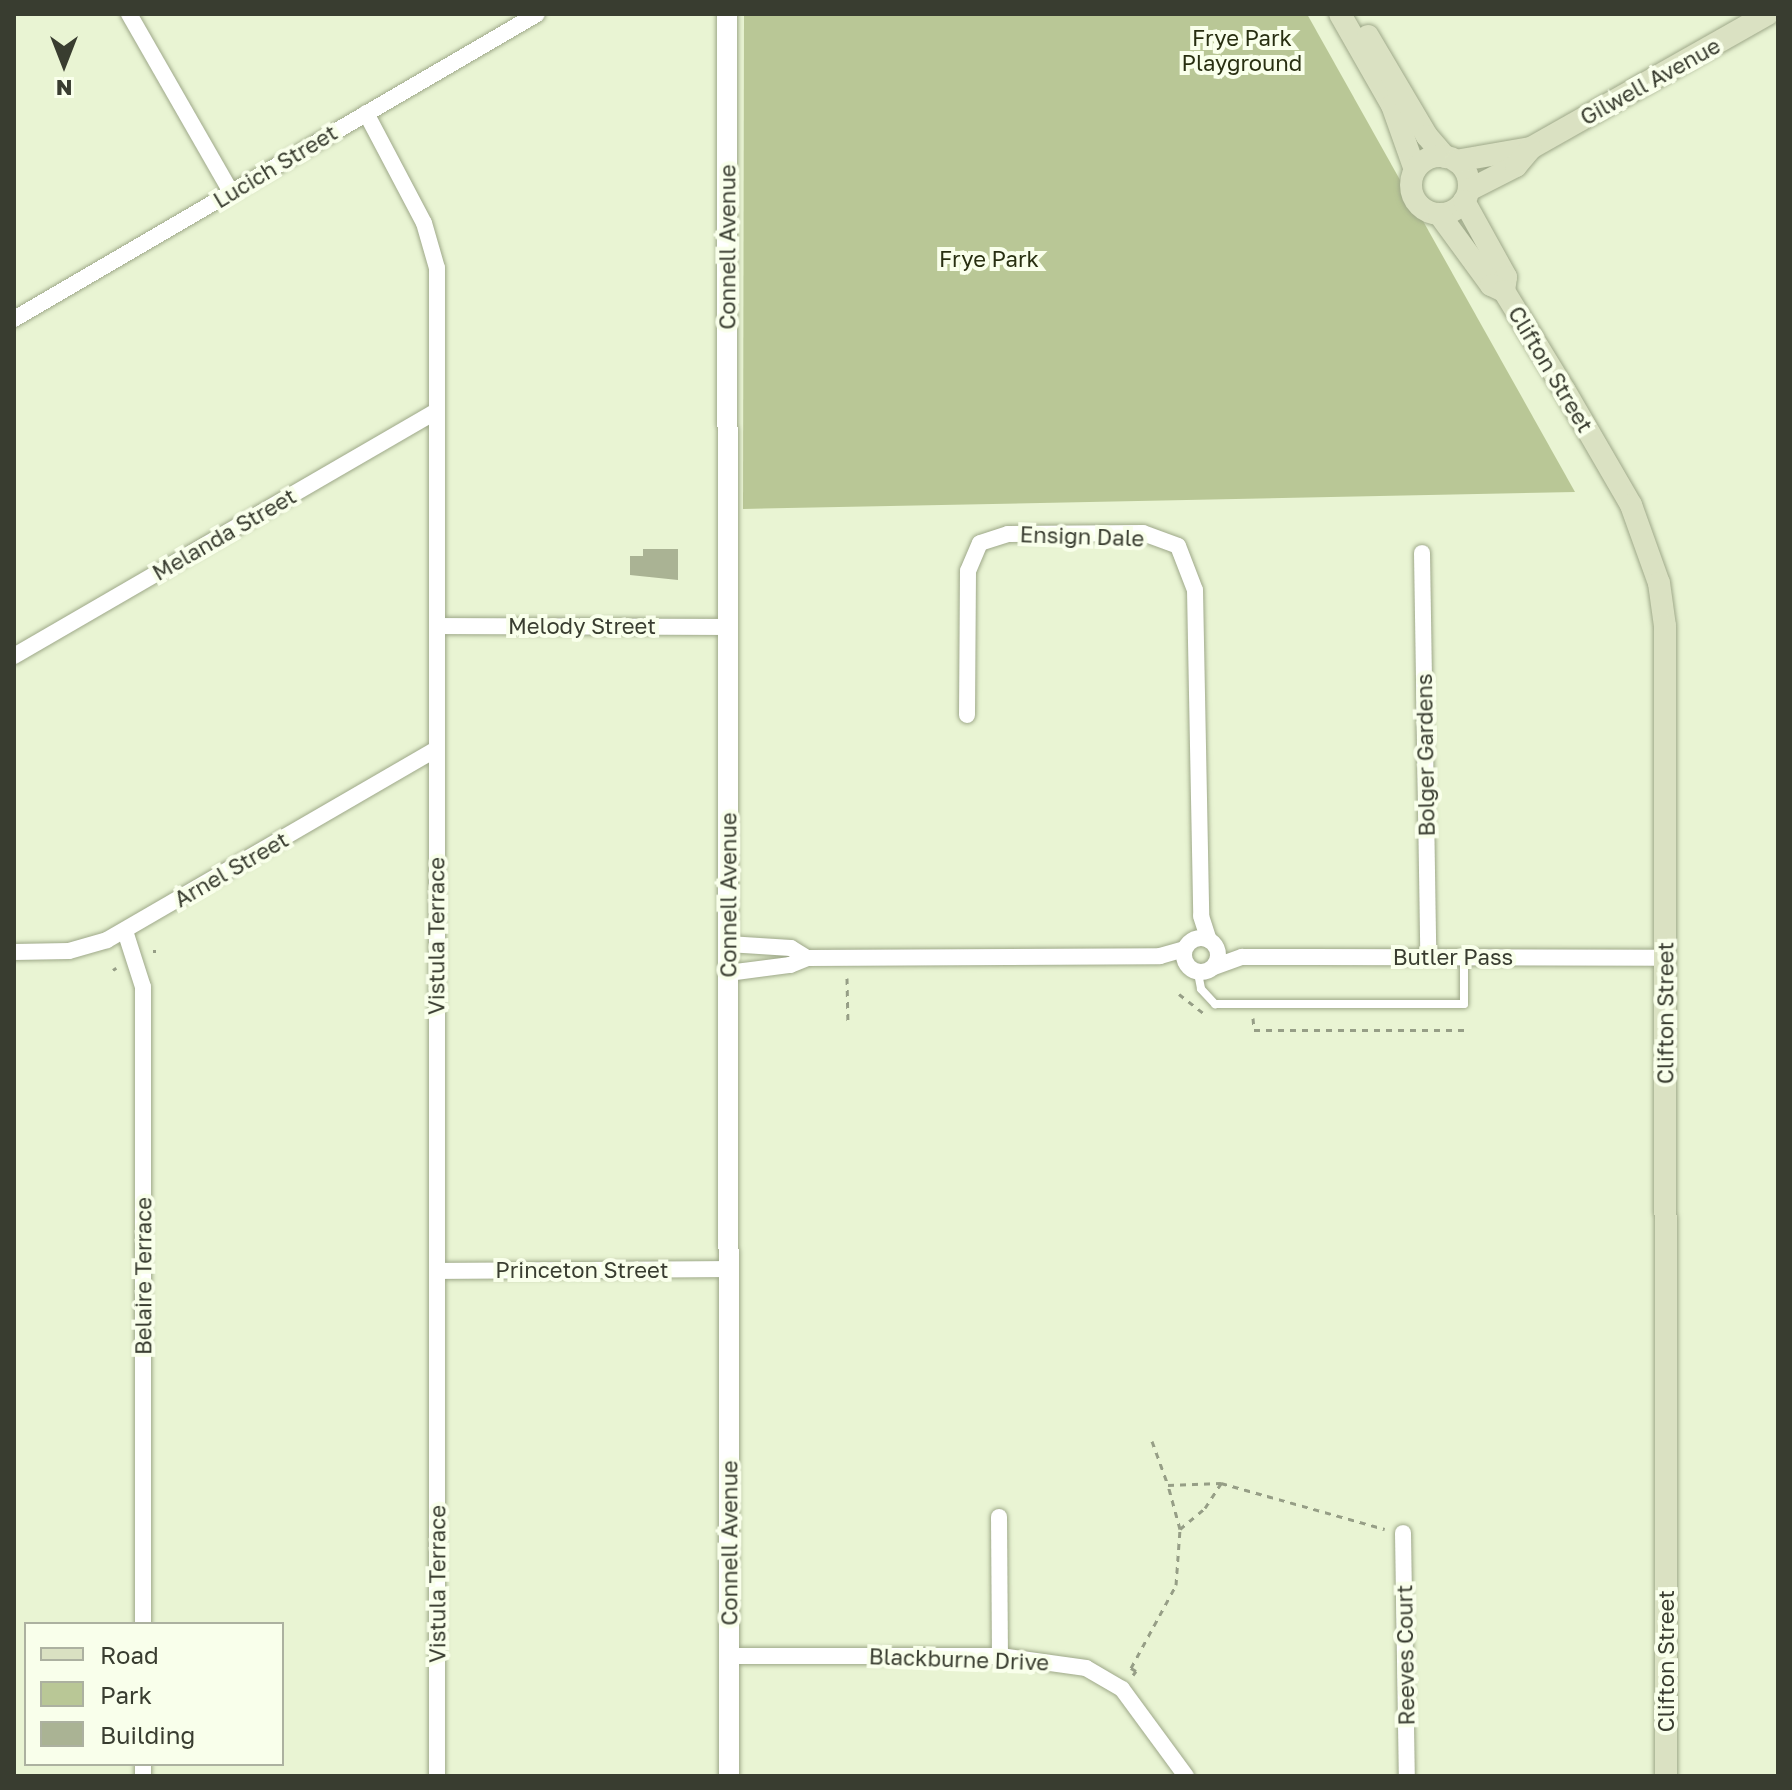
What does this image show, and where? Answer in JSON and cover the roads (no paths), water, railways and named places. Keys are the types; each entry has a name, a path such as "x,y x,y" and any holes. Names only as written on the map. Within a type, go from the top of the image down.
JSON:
{"main road":[{"path":"1340,14 1392,105 1415,170 1411,187 1417,203 1439,214 1466,195 1466,173 1422,128 1355,14"},
{"name":"Gilwell Avenue","path":"1466,195 1516,166 1531,148 1768,14"},
{"name":"Gilwell Avenue","path":"1450,159 1531,148"},
{"path":"1415,170 1428,159 1450,159"},
{"name":"Clifton Street","path":"1466,195 1506,277 1504,291"},
{"name":"Clifton Street","path":"1439,214 1491,285 1504,291 1631,505 1659,583 1665,626 1666,1776"}],"street":[{"path":"129,14 231,192"},
{"name":"Lucich Street","path":"14,319 537,14"},
{"name":"Connell Avenue","path":"727,14 729,1776"},
{"name":"Vistula Terrace","path":"366,113 424,223 437,268 434,413 437,626 437,1776"},
{"name":"Melanda Street","path":"14,656 434,413"},
{"name":"Ensign Dale","path":"967,715 968,571 980,543 1008,534 1143,533 1178,546 1195,590 1201,916 1218,959 1200,969"},
{"name":"Bolger Gardens","path":"1422,553 1428,956"},
{"name":"Melody Street","path":"437,626 727,627"},
{"name":"Arnel Street","path":"14,952 69,951 125,931 436,749"},
{"name":"Ensign Dale","path":"1186,946 1201,916"},
{"name":"Belaire Terrace","path":"125,931 143,987 143,1622"},
{"path":"1160,956 1211,941"},
{"name":"Butler Pass","path":"1211,941 1242,957"},
{"path":"728,944 791,948 807,958"},
{"path":"1186,946 1200,969"},
{"path":"728,973 790,965 807,958 1160,956 1200,969"},
{"name":"Butler Pass","path":"1200,969 1242,957 1665,958"},
{"name":"Princeton Street","path":"437,1271 727,1269"},
{"path":"999,1517 1000,1656"},
{"name":"Reeves Court","path":"1403,1533 1407,1776"},
{"name":"Blackburne Drive","path":"730,1656 1000,1656 1086,1668 1119,1686 1186,1776"}],"lane":[{"path":"1200,969 1201,989 1215,1004 1464,1004 1464,957"}],"park label":[{"name":"Frye Park Playground","path":"1242,50"},
{"name":"Frye Park","path":"989,259"}]}
